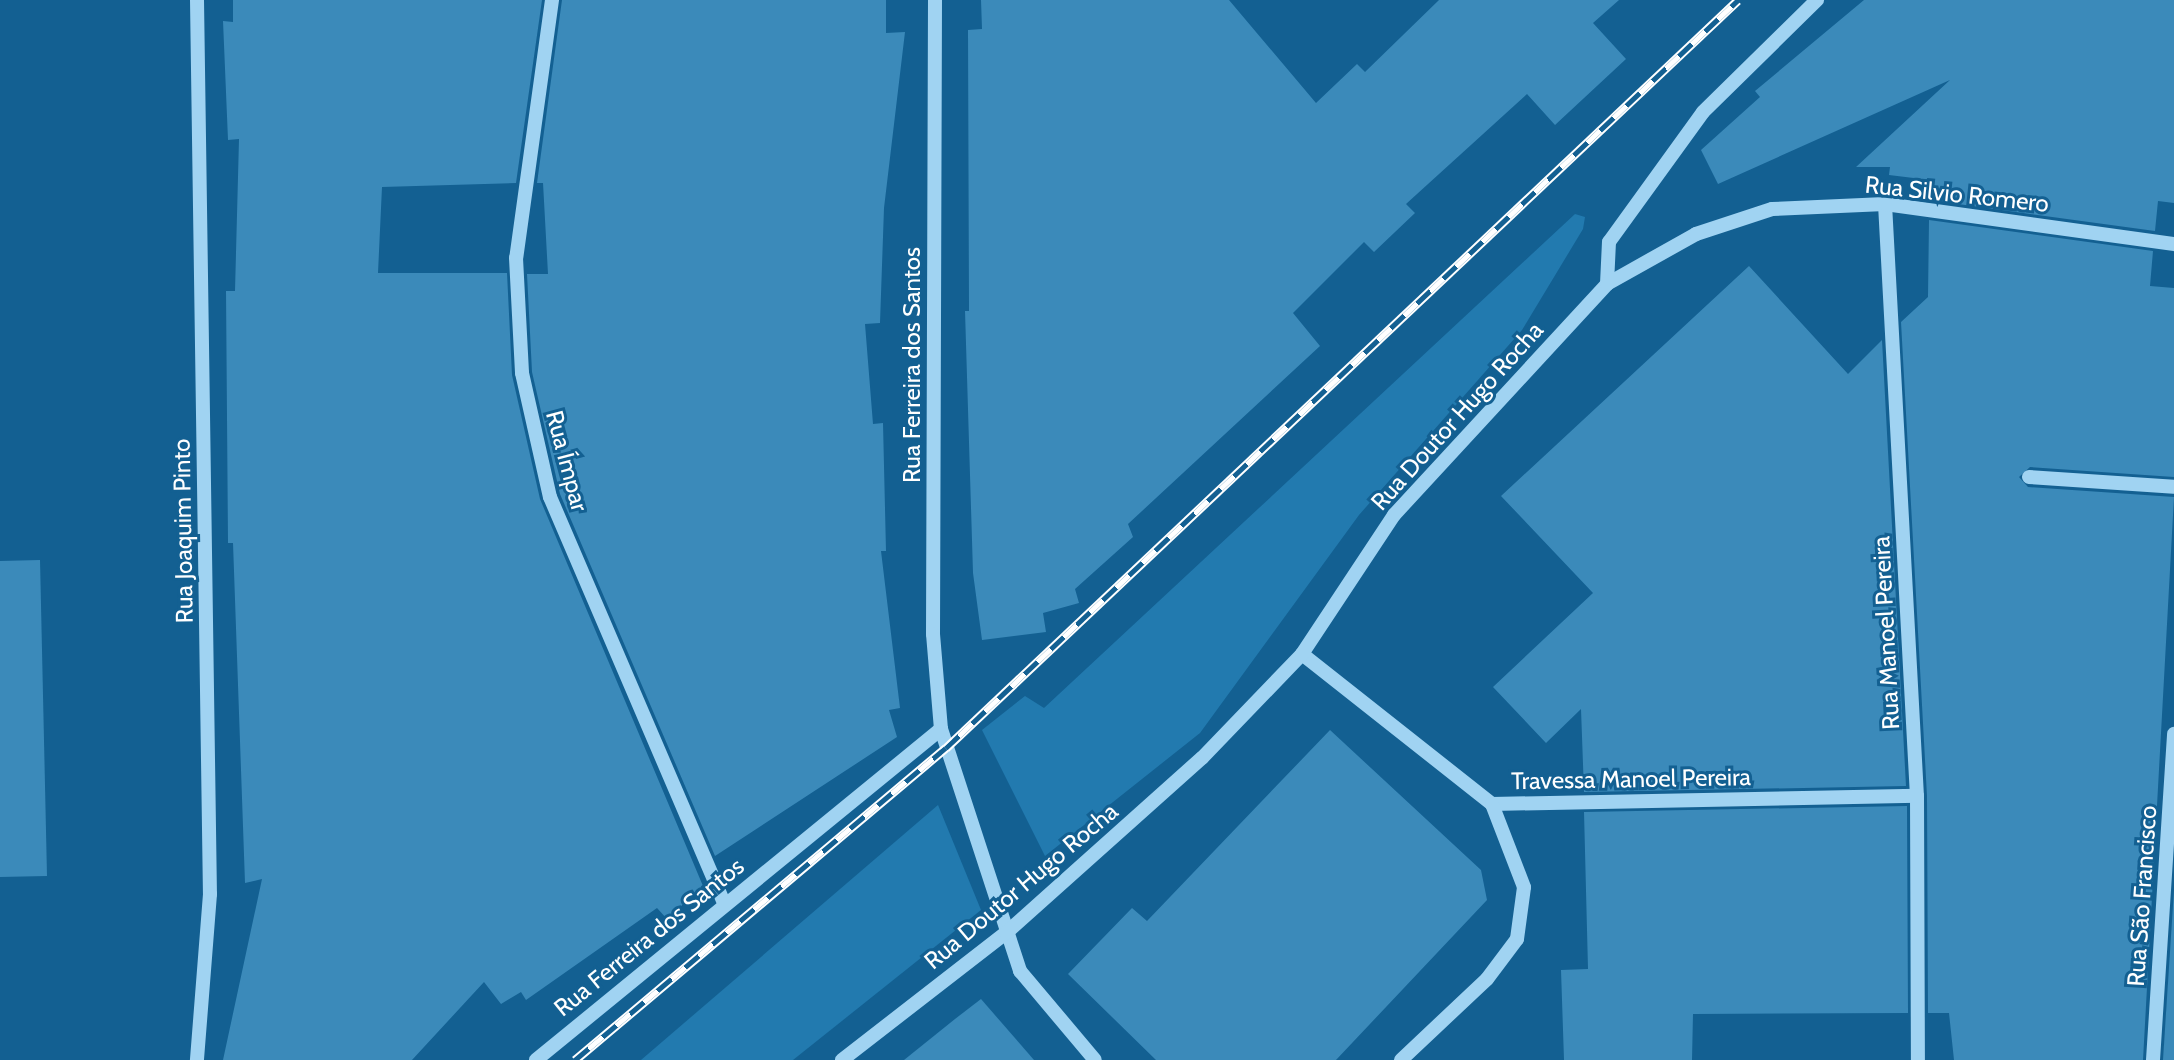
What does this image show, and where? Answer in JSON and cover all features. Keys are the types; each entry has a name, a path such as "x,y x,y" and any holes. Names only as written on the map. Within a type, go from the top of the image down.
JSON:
{"street":[{"name":"Rua Joaquim Pinto","path":"197,0 210,894 197,1060"},
{"name":"Rua Ímpar","path":"552,0 516,258 522,373 550,497 724,903"},
{"name":"Rua Ferreira dos Santos","path":"935,0 933,634 941,729 1020,971 1095,1060"},
{"path":"1607,284 1609,242 1703,112 1817,0"},
{"name":"Rua Silvio Romero","path":"1607,284 1696,234 1772,209 1885,204 2174,244"},
{"name":"Rua Manoel Pereira","path":"1885,204 1917,796 1918,1060"},
{"name":"Rua Doutor Hugo Rocha","path":"842,1060 1006,933 1202,758 1302,654 1394,515 1607,284"},
{"path":"2029,477 2174,487"},
{"name":"Travessa Manoel Pereira","path":"1302,654 1492,804 1917,796"},
{"name":"Rua Ferreira dos Santos","path":"536,1060 724,903 941,729"},
{"name":"Rua São Francisco","path":"2153,1060 2174,734"},
{"path":"1401,1060 1487,979 1517,939 1524,887 1492,804"}],"shaded area":[{"path":"1575,214 1585,217 1583,229 1522,330 1359,515 1200,733 1045,856 982,730 1025,696 1044,708"},
{"path":"938,805 981,910 793,1060 641,1060"}],"building":[{"path":"233,0 542,0 516,183 382,187 378,273 507,273 512,375 540,499 703,886 667,919 657,908 526,1000 521,992 501,1004 484,982 412,1060 223,1060 262,879 245,883 233,543 228,543 226,291 235,291 239,139 228,140 223,21 233,22"},
{"path":"562,0 886,0 886,33 905,32 884,208 880,323 865,324 873,424 883,423 886,551 881,551 900,708 889,710 897,737 715,856 560,494 532,372 527,274 548,274 543,183 537,183"},
{"path":"981,0 1229,0 1316,103 1357,64 1365,72 1439,0 1619,0 1593,23 1626,59 1555,125 1527,94 1406,204 1415,213 1374,252 1364,242 1293,313 1320,346 1128,524 1133,537 1075,589 1079,603 1043,613 1046,632 982,640 973,573 965,311 969,311 968,30 982,29"},
{"path":"1864,0 2174,0 2174,203 2158,201 2155,231 1929,200 1930,180 1889,175 1890,167 1856,167 1950,80 1718,184 1701,150 1760,97 1755,91"},
{"path":"1929,220 2153,251 2150,286 2174,288 2174,477 2030,467 2019,477 2028,487 2174,497 2143,1060 1954,1060 1949,1013 1928,1013 1927,796 1901,322 1928,297"},
{"path":"1749,266 1848,374 1882,340 1906,786 1584,792 1581,709 1546,743 1493,687 1593,593 1501,496"},
{"path":"40,560 47,876 0,877 0,561"},
{"path":"1330,730 1481,870 1487,900 1336,1060 1156,1060 1068,974 1132,908 1147,921"},
{"path":"1907,806 1908,1013 1693,1014 1692,1060 1564,1060 1561,970 1588,969 1584,812"},
{"path":"2174,890 2174,1060 2163,1060"},
{"path":"981,999 1034,1060 904,1060 955,1019"}],"railway":[{"path":"575,1060 946,748 1738,0"}]}
